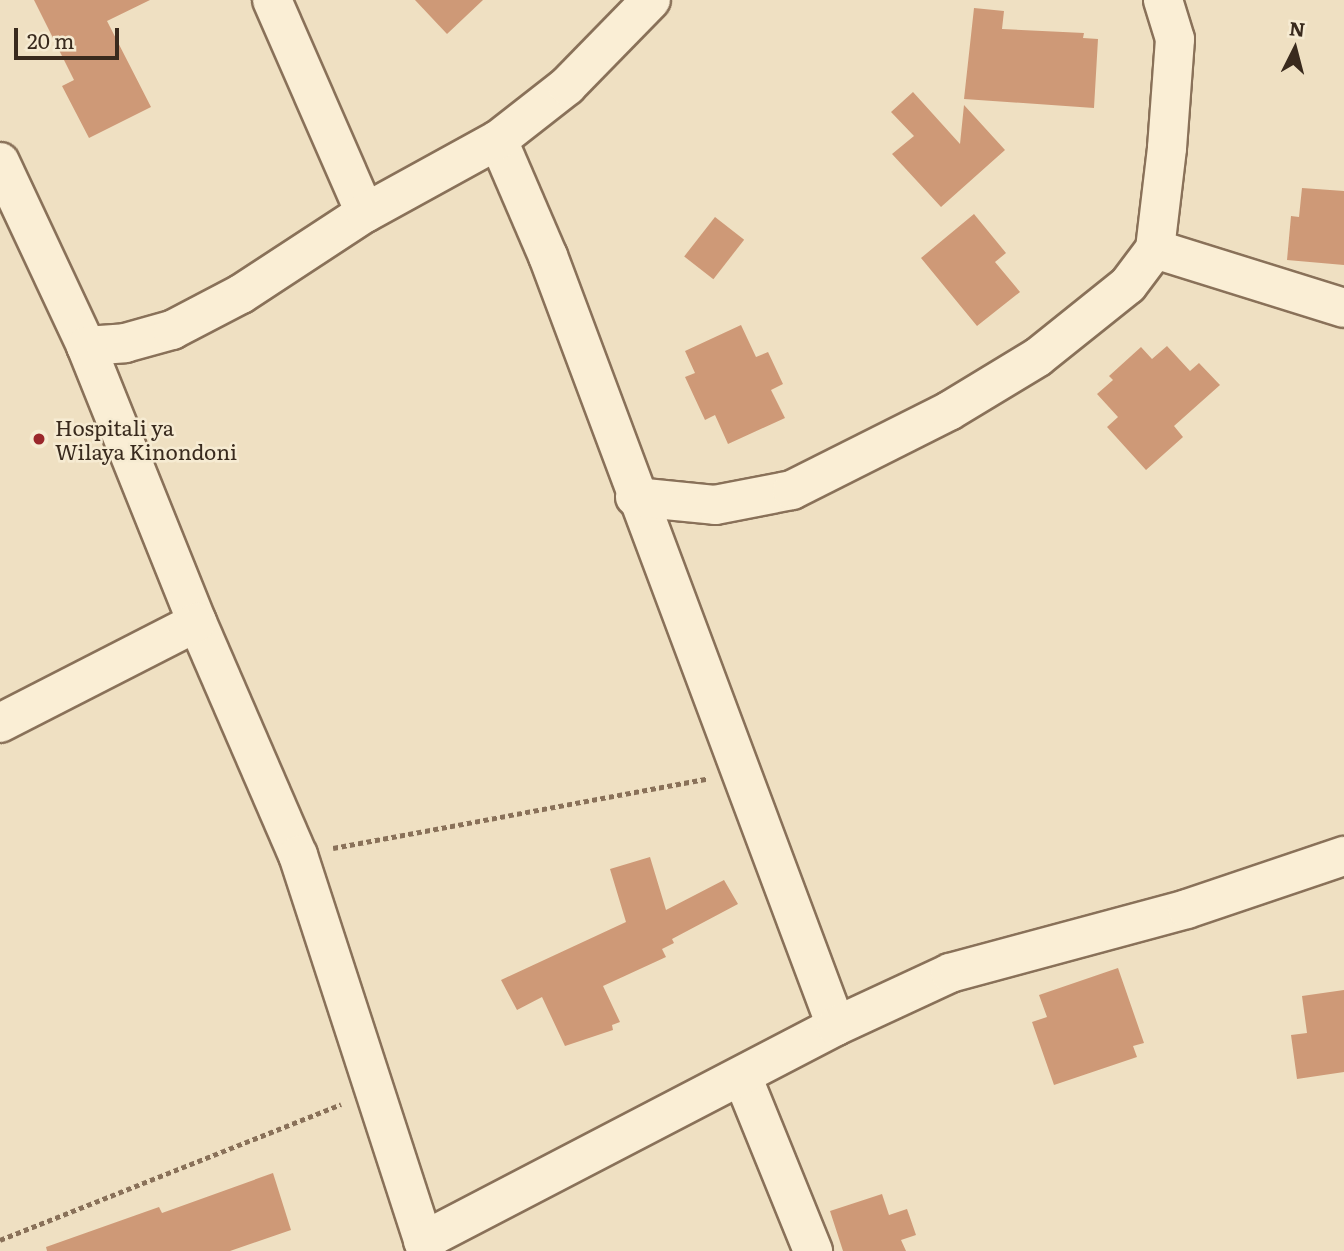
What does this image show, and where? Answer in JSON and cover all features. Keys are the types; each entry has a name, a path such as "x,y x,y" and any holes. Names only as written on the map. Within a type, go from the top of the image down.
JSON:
{"street":[{"path":"272,0 365,213"},
{"path":"86,346 125,344 172,330 241,293 365,213 498,140 567,86 651,0"},
{"path":"635,497 715,505 792,490 949,411 1038,357 1128,285 1155,249 1175,40 1163,0"},
{"path":"498,140 548,256 635,497 744,773 836,1026"},
{"path":"0,162 86,346 197,622 298,855 425,1246 836,1026 950,973 1187,909 1344,856"},
{"path":"1155,249 1344,308"},
{"path":"0,723 197,622"},
{"path":"743,1076 813,1251"}],"path":[{"path":"298,855 744,773"},
{"path":"0,1240 375,1091"}],"building":[{"path":"34,0 150,0 107,21 151,107 89,138 62,86 74,80"},
{"path":"415,0 483,0 447,34"},
{"path":"974,8 1004,11 1002,29 1084,33 1083,38 1098,39 1094,108 964,99"},
{"path":"913,92 960,144 964,105 1005,150 941,207 892,154 914,136 891,112"},
{"path":"1302,188 1344,191 1344,265 1287,260 1291,216 1299,217"},
{"path":"974,214 1006,253 995,262 1020,292 977,326 921,258"},
{"path":"715,217 744,240 713,279 684,256"},
{"path":"741,325 756,357 768,352 783,384 771,390 785,418 728,444 715,415 705,420 685,377 695,373 685,351"},
{"path":"1167,346 1190,371 1199,363 1220,385 1174,426 1183,437 1146,470 1107,427 1118,417 1097,394 1113,380 1109,376 1141,347 1152,359"},
{"path":"650,857 666,910 724,880 738,904 672,939 674,943 662,949 666,957 603,986 620,1022 612,1025 613,1030 565,1046 542,997 517,1010 501,980 626,922 610,869"},
{"path":"1118,968 1144,1043 1133,1046 1137,1057 1054,1085 1032,1022 1047,1017 1039,995"},
{"path":"1344,990 1344,1072 1297,1079 1291,1035 1307,1033 1302,996"},
{"path":"273,1173 291,1230 230,1251 47,1251 46,1247 159,1207 162,1213"},
{"path":"882,1194 889,1215 907,1209 916,1235 901,1240 906,1251 843,1251 830,1211"}],"place":[{"name":"Hospitali ya Wilaya Kinondoni","path":"39,439"}]}
